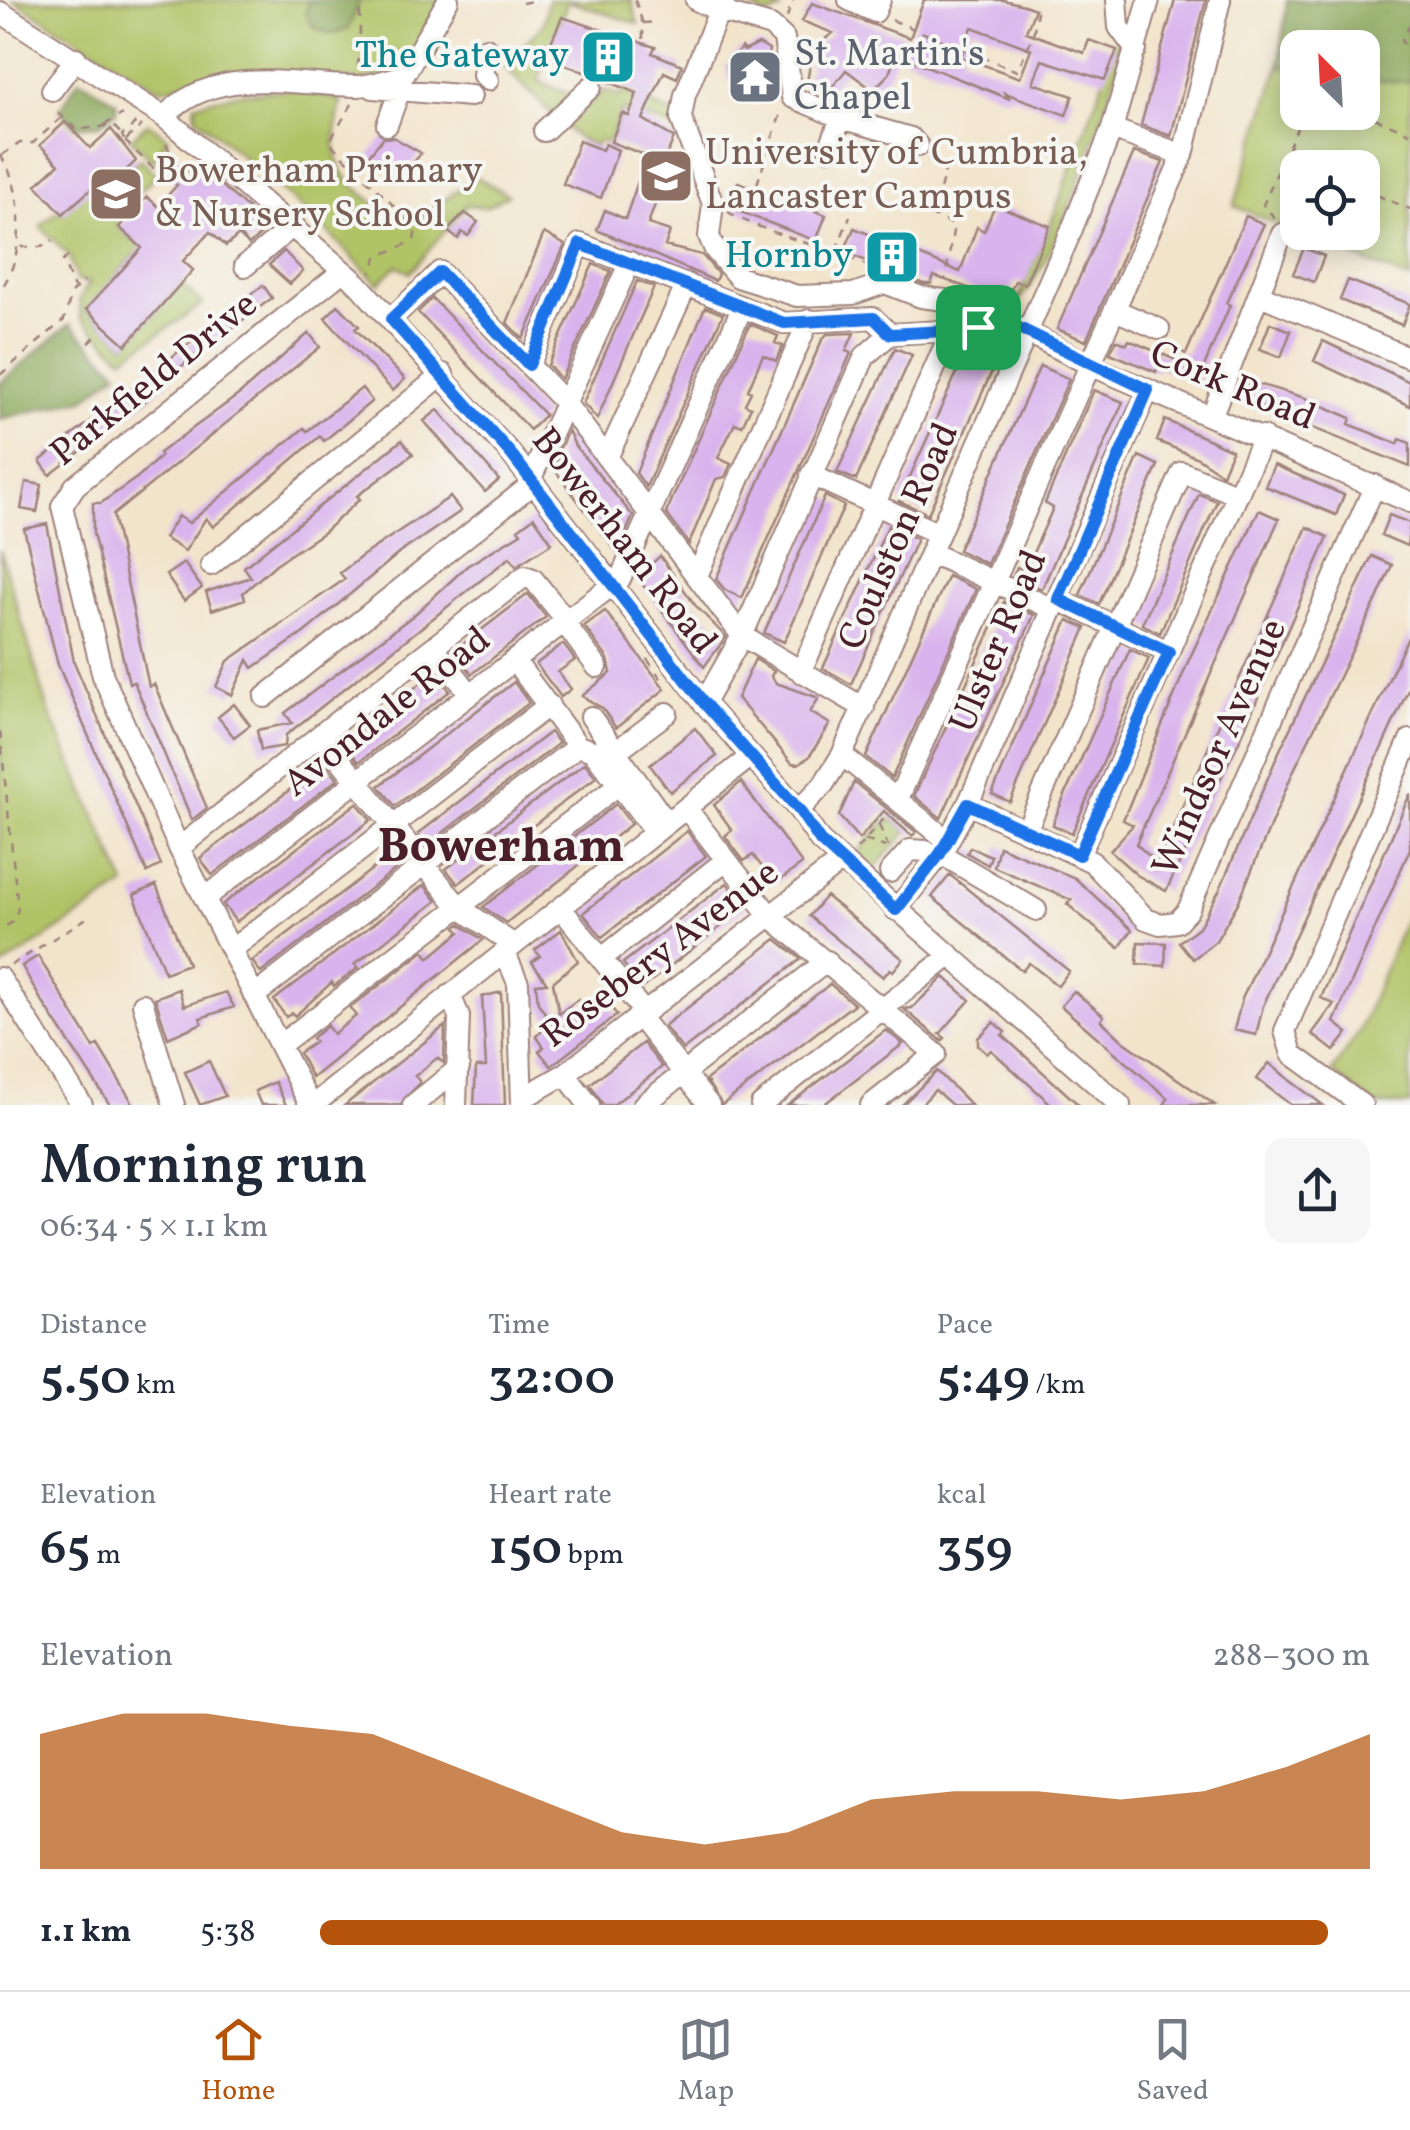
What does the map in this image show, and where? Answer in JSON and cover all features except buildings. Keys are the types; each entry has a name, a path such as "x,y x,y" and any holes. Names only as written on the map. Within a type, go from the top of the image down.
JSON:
{"street":[{"path":"358,86 404,75 448,0"},
{"path":"696,0 722,6 780,33 786,41 790,88 800,102 911,138 922,152"},
{"path":"849,0 878,6"},
{"path":"1117,0 1119,27 1136,50"},
{"name":"Coulston Road","path":"799,810 823,786 864,708 1027,333 1112,129 1149,0"},
{"path":"894,805 996,584 1183,155 1220,0"},
{"path":"722,6 685,95 681,118 713,211 709,236 715,250 738,277 765,289 827,297 853,294 885,283 941,300 968,302 976,311 978,327"},
{"name":"Bowerham Road","path":"0,12 76,58 294,225 343,271 443,374 531,479 704,703 843,865 1120,1105"},
{"path":"486,48 483,76 488,80"},
{"path":"52,90 76,58"},
{"path":"155,119 203,90 293,78 398,92 470,96"},
{"path":"544,131 592,86"},
{"path":"387,125 398,92"},
{"path":"829,149 841,118"},
{"path":"1112,129 1183,155"},
{"path":"245,266 294,225"},
{"path":"1212,416 1280,240"},
{"path":"529,365 580,244 784,323 874,318 890,334 864,356 742,636 704,703"},
{"path":"264,697 526,488 630,262"},
{"name":"Parkfield Drive","path":"179,848 103,676 62,506 76,486 343,271"},
{"path":"391,319 440,272 566,404 742,636 864,708"},
{"path":"608,458 687,284"},
{"path":"1260,295 1410,358"},
{"path":"1114,310 1159,329"},
{"path":"613,584 629,565 738,317"},
{"path":"697,576 809,320"},
{"name":"Cork Road","path":"890,334 1017,327 1090,365 1410,502"},
{"path":"800,672 874,505 945,329"},
{"path":"210,565 443,374"},
{"name":"Ulster Road","path":"896,910 942,851 968,804 1148,390"},
{"path":"968,804 1079,855 1263,437"},
{"path":"1026,832 1112,625 1182,472 1238,494"},
{"path":"811,475 874,505 996,584 1112,625 1169,652"},
{"name":"Windsor Avenue","path":"1079,855 1146,919 1160,924 1177,922 1188,910 1375,485"},
{"path":"597,667 533,578 525,576 179,848 312,1105 750,757"},
{"name":"Avondale Road","path":"205,898 613,584"},
{"path":"434,648 470,694"},
{"path":"514,660 578,746 593,751 618,784 661,828"},
{"path":"231,950 549,706"},
{"path":"615,752 667,713"},
{"path":"591,718 661,828"},
{"path":"320,735 459,906 510,949 518,983 522,1102"},
{"path":"1362,1105 1286,1045 1285,1031 1410,740"},
{"path":"254,996 578,746"},
{"path":"842,754 942,851 1036,910"},
{"path":"280,1045 618,784"},
{"path":"686,808 770,916 936,1054 870,1105"},
{"path":"892,860 918,848 942,851"},
{"path":"601,959 726,860"},
{"name":"Rosebery Avenue","path":"522,1102 565,1074 640,1013 843,865"},
{"path":"561,908 708,1105"},
{"path":"761,1105 948,957"},
{"path":"644,1105 827,961"},
{"path":"0,975 82,1105"},
{"path":"450,995 457,1005 460,1068 456,1105"},
{"path":"143,1004 174,1105"},
{"path":"414,1105 460,1068"},
{"path":"565,1074 589,1105"}],"path":[{"path":"358,0 362,14 358,86 353,102 328,142 397,210 413,214 417,222 414,241 377,257 369,279"},
{"path":"522,2 538,0"},
{"path":"635,0 643,24 643,42"},
{"path":"878,6 1016,71 1033,36 1038,11"},
{"path":"643,24 657,22"},
{"path":"1409,26 1410,42"},
{"path":"1409,26 1402,41 1410,50"},
{"path":"757,184 790,88"},
{"path":"101,127 126,114 135,124 122,135"},
{"path":"0,290 12,275 19,248 12,180 0,155 20,143 33,142 60,115 77,130 113,125 153,168 170,151 164,146 168,142 179,154"},
{"path":"125,141 155,119"},
{"path":"1380,120 1410,133"},
{"path":"922,152 945,171 932,216 954,225 941,300"},
{"path":"1280,167 1263,206 1266,213 1280,221"},
{"path":"661,188 683,190 702,185"},
{"path":"1380,197 1410,210"},
{"path":"713,211 724,210 759,229 836,250 878,271 885,283"},
{"path":"836,250 850,216"},
{"path":"759,229 762,220"},
{"path":"19,248 40,247 53,240"},
{"path":"68,256 64,262 74,290"},
{"path":"0,376 64,320 74,290 84,282"},
{"path":"89,343 98,333"},
{"path":"646,660 669,689"},
{"path":"0,731 18,910 11,923 0,929"},
{"path":"843,865 894,805"},
{"path":"879,823 892,860"},
{"path":"854,837 892,860"},
{"path":"0,975 90,916"}],"green space":[{"path":"13,0 444,0 402,72 360,81 231,77 159,89"},
{"path":"308,0 359,3 348,29 333,34 314,28 306,14"},
{"path":"548,0 631,0 638,24 568,1 538,81 574,96 553,115 503,65 543,25"},
{"path":"735,0 764,0 781,10 768,16"},
{"path":"1287,0 1410,3 1410,82 1380,81 1380,30 1283,30"},
{"path":"1410,5 1410,280 1339,250 1380,250 1380,150 1280,150 1280,225 1234,206 1279,66 1280,130 1380,130 1380,63"},
{"path":"1119,38 1124,47 1078,183 1047,256 1016,303 1051,223"},
{"path":"79,79 117,102 116,112 100,124 76,127 60,109"},
{"path":"298,89 341,101 335,141 341,168 348,180 391,215 425,213 477,177 508,195 486,207 466,205 410,273 397,265 378,284 316,220 196,117 195,104 235,94"},
{"path":"604,90 620,96 623,91 677,116 674,128 622,110 608,143 599,140 596,146 577,138 564,126"},
{"path":"148,123 168,138 153,162 131,139"},
{"path":"140,159 157,175 114,216 119,228 156,260 136,254 86,310 126,345 176,290 163,267 203,304 123,358 81,318 79,300 90,282 77,281 69,256 40,226 59,210 63,213 88,190 93,194 111,179 114,182"},
{"path":"70,324 118,372 84,399 0,419 0,383"},
{"path":"0,550 49,712 126,885 0,968"},
{"path":"893,819 907,832 872,871 855,856 880,826"},
{"path":"1410,907 1410,1105 1375,1105 1332,1072 1358,1034"}],"place":[{"name":"The Gateway","path":"608,57"},
{"name":"St. Martin's Chapel","path":"755,77"},
{"name":"University of Cumbria, Lancaster Campus","path":"666,176"},
{"name":"Bowerham Primary & Nursery School","path":"116,194"},
{"name":"Hornby","path":"892,257"}],"district":[{"name":"Bowerham","path":"501,848"}],"route":[{"path":"580,244 776,316 784,323 874,318 890,334 978,327 1017,327 1148,390 1058,599 1169,652 1079,855 968,804 940,854 896,910 812,832 799,810 704,703 511,454 391,319 440,272 529,365 580,244"}]}
